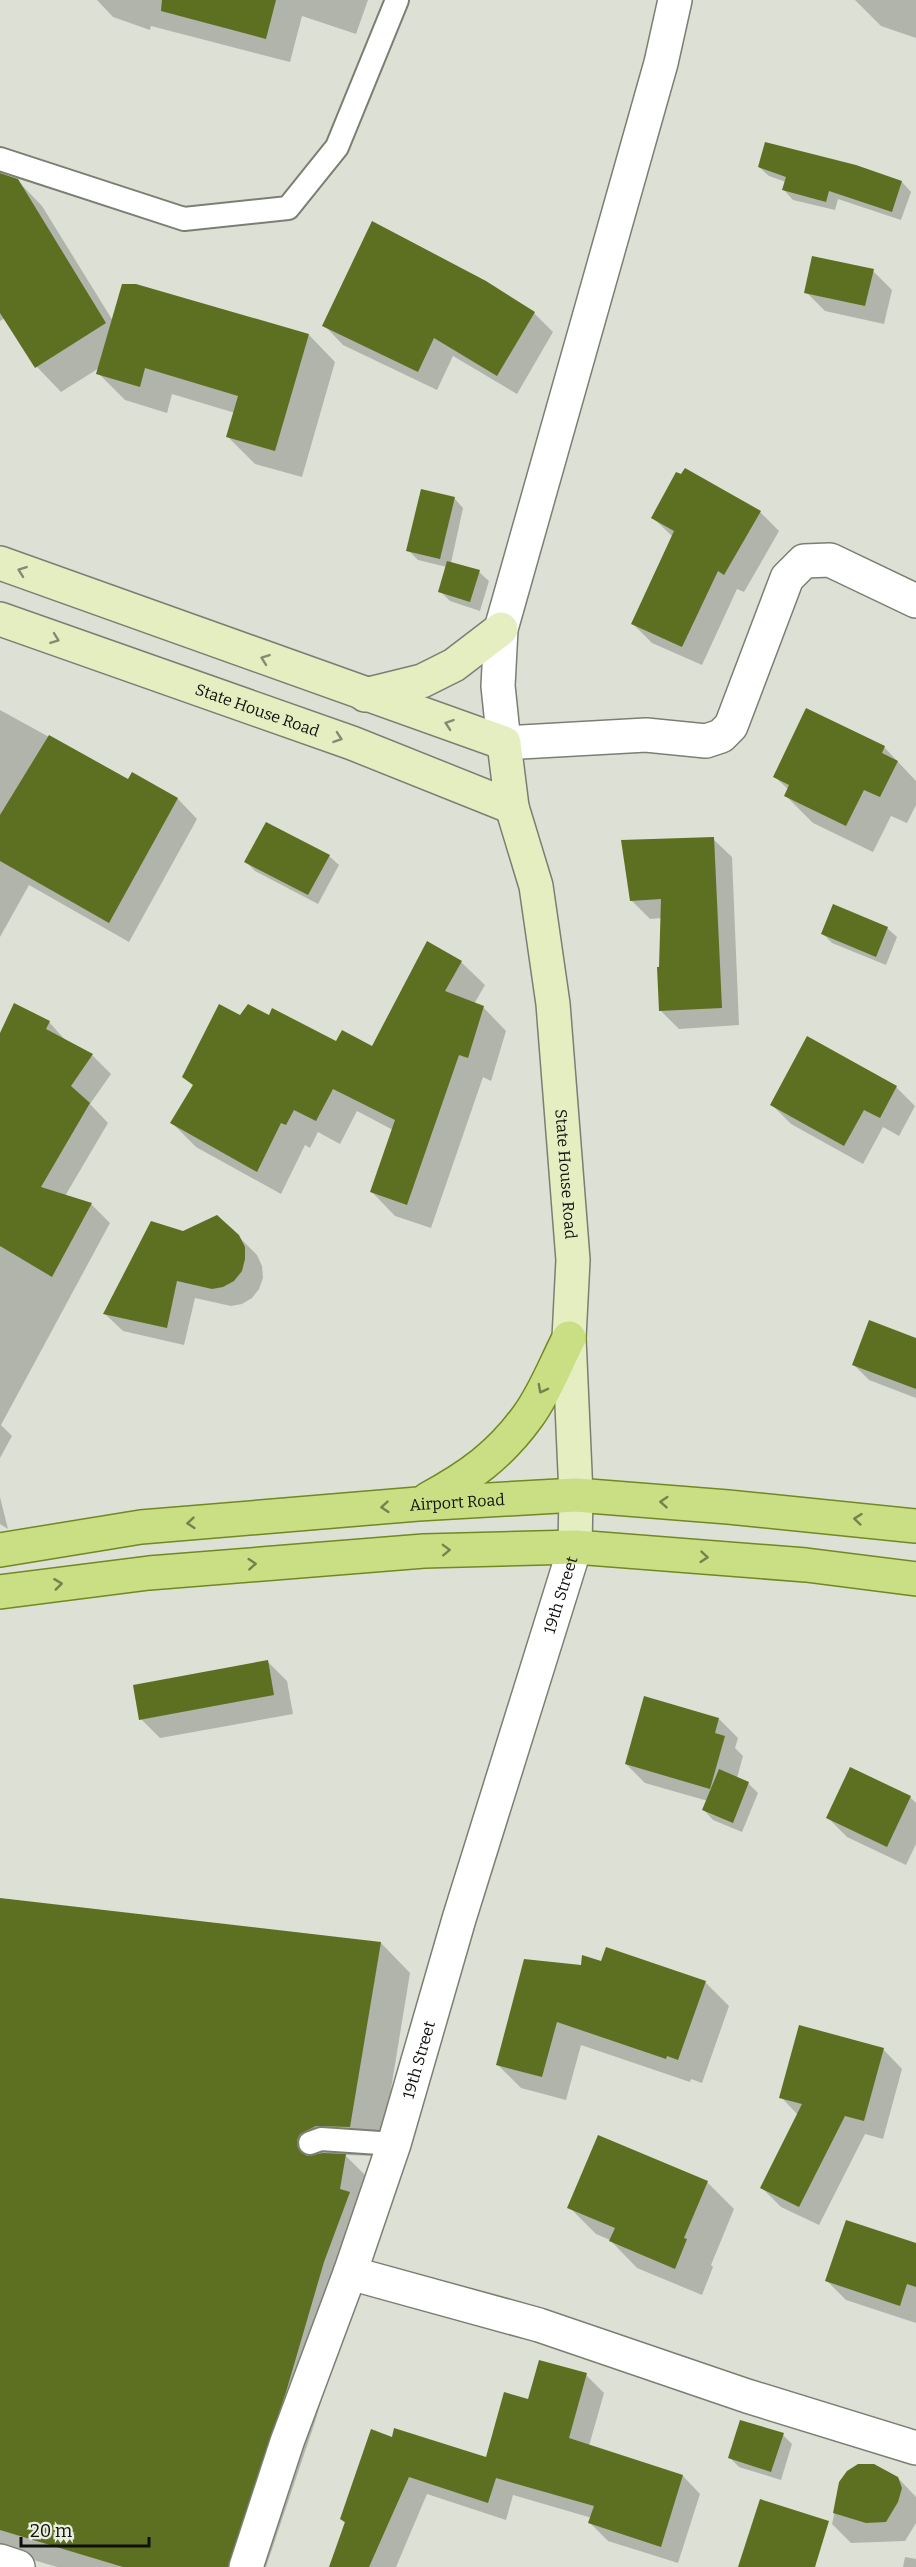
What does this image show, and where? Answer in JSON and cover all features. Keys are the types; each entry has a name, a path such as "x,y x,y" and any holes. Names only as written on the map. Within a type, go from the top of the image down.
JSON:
{"main road":[{"path":"0,563 504,743"},
{"name":"State House Road","path":"0,619 352,743 513,807"},
{"path":"365,694 422,681 454,665 501,629"},
{"name":"State House Road","path":"504,743 513,807 536,886 553,1004 573,1260 569,1338 576,1495 575,1547"},
{"path":"418,1504 465,1479 498,1451 529,1415 569,1338"},
{"name":"Airport Road","path":"0,1550 141,1527 418,1504 576,1495 728,1506 916,1526"},
{"path":"0,1592 161,1572 424,1551 575,1547 806,1566 916,1579"}],"street":[{"path":"675,0 661,63 501,629 498,686 504,743 646,735 706,741 722,736 731,726 787,578 804,561 830,560 916,601"},
{"name":"19th Street","path":"246,2567 287,2442 350,2273 394,2144 459,1919 575,1547"},
{"path":"350,2273 540,2325 747,2396 916,2448"},
{"path":"0,2561 18,2567"}],"lane":[{"path":"0,159 183,219 288,208 337,147 397,0"},
{"path":"309,2143 321,2139 394,2144"}],"building":[{"path":"162,0 276,0 266,39 161,11"},
{"path":"765,142 856,165 902,181 892,212 829,191 826,202 782,190 786,177 758,167"},
{"path":"0,173 18,179 106,323 35,368 0,313"},
{"path":"372,221 486,281 535,312 497,376 434,338 418,372 322,326"},
{"path":"812,256 874,269 865,306 804,293"},
{"path":"122,284 136,284 309,334 275,451 226,437 238,396 145,368 140,387 96,374"},
{"path":"685,468 761,511 724,575 718,571 682,647 631,624 674,531 651,518 676,472 681,474"},
{"path":"421,489 455,497 440,559 406,551"},
{"path":"447,561 480,570 470,602 438,592"},
{"path":"806,708 885,746 882,753 898,761 880,797 864,790 846,826 784,796 789,785 773,777"},
{"path":"49,735 128,779 132,772 178,798 109,923 0,861 0,815"},
{"path":"266,822 330,855 308,895 244,862"},
{"path":"714,837 722,1008 659,1011 657,967 659,967 661,899 630,901 621,840"},
{"path":"833,904 888,927 876,957 821,934"},
{"path":"427,941 462,961 445,991 484,1006 468,1058 459,1055 407,1205 370,1192 395,1120 333,1089 316,1121 294,1110 286,1125 281,1123 257,1172 170,1123 193,1085 182,1077 219,1004 240,1015 248,1004 269,1015 272,1008 336,1041 342,1030 372,1046"},
{"path":"14,1003 50,1021 46,1029 93,1054 71,1086 90,1103 41,1187 92,1203 52,1277 0,1246 0,1033"},
{"path":"807,1036 897,1086 880,1118 864,1110 844,1146 770,1105"},
{"path":"217,1215 239,1235 245,1247 242,1271 234,1281 223,1287 212,1289 177,1281 167,1328 103,1314 151,1221 183,1231"},
{"path":"869,1320 916,1338 916,1389 852,1365"},
{"path":"268,1660 274,1695 139,1720 133,1685"},
{"path":"644,1696 719,1718 715,1733 725,1736 710,1789 625,1764"},
{"path":"850,1767 911,1796 887,1847 826,1818"},
{"path":"719,1769 749,1782 733,1823 702,1810"},
{"path":"0,1898 381,1942 350,2127 316,2126 300,2134 297,2140 298,2148 307,2156 323,2153 346,2154 340,2189 350,2192 324,2262 286,2392 228,2567 123,2567 0,2530"},
{"path":"606,1947 706,1981 678,2060 667,2056 666,2059 557,2022 542,2077 496,2065 524,1959 581,1965 582,1955 601,1961"},
{"path":"799,2025 884,2048 864,2121 845,2116 799,2207 760,2188 802,2104 779,2098"},
{"path":"598,2135 708,2181 684,2238 687,2239 675,2269 609,2241 615,2228 567,2208"},
{"path":"846,2220 916,2243 916,2287 907,2284 900,2306 825,2281"},
{"path":"539,2360 587,2373 569,2438 683,2475 661,2547 588,2523 594,2506 496,2478 488,2503 409,2477 369,2567 329,2567 345,2522 340,2519 371,2429 392,2437 394,2428 486,2457 504,2392 528,2399"},
{"path":"740,2420 784,2433 771,2472 728,2458"},
{"path":"858,2464 874,2464 898,2477 902,2488 898,2502 886,2522 866,2523 833,2513 839,2482 847,2471"},
{"path":"760,2499 829,2521 815,2567 738,2567"}]}
